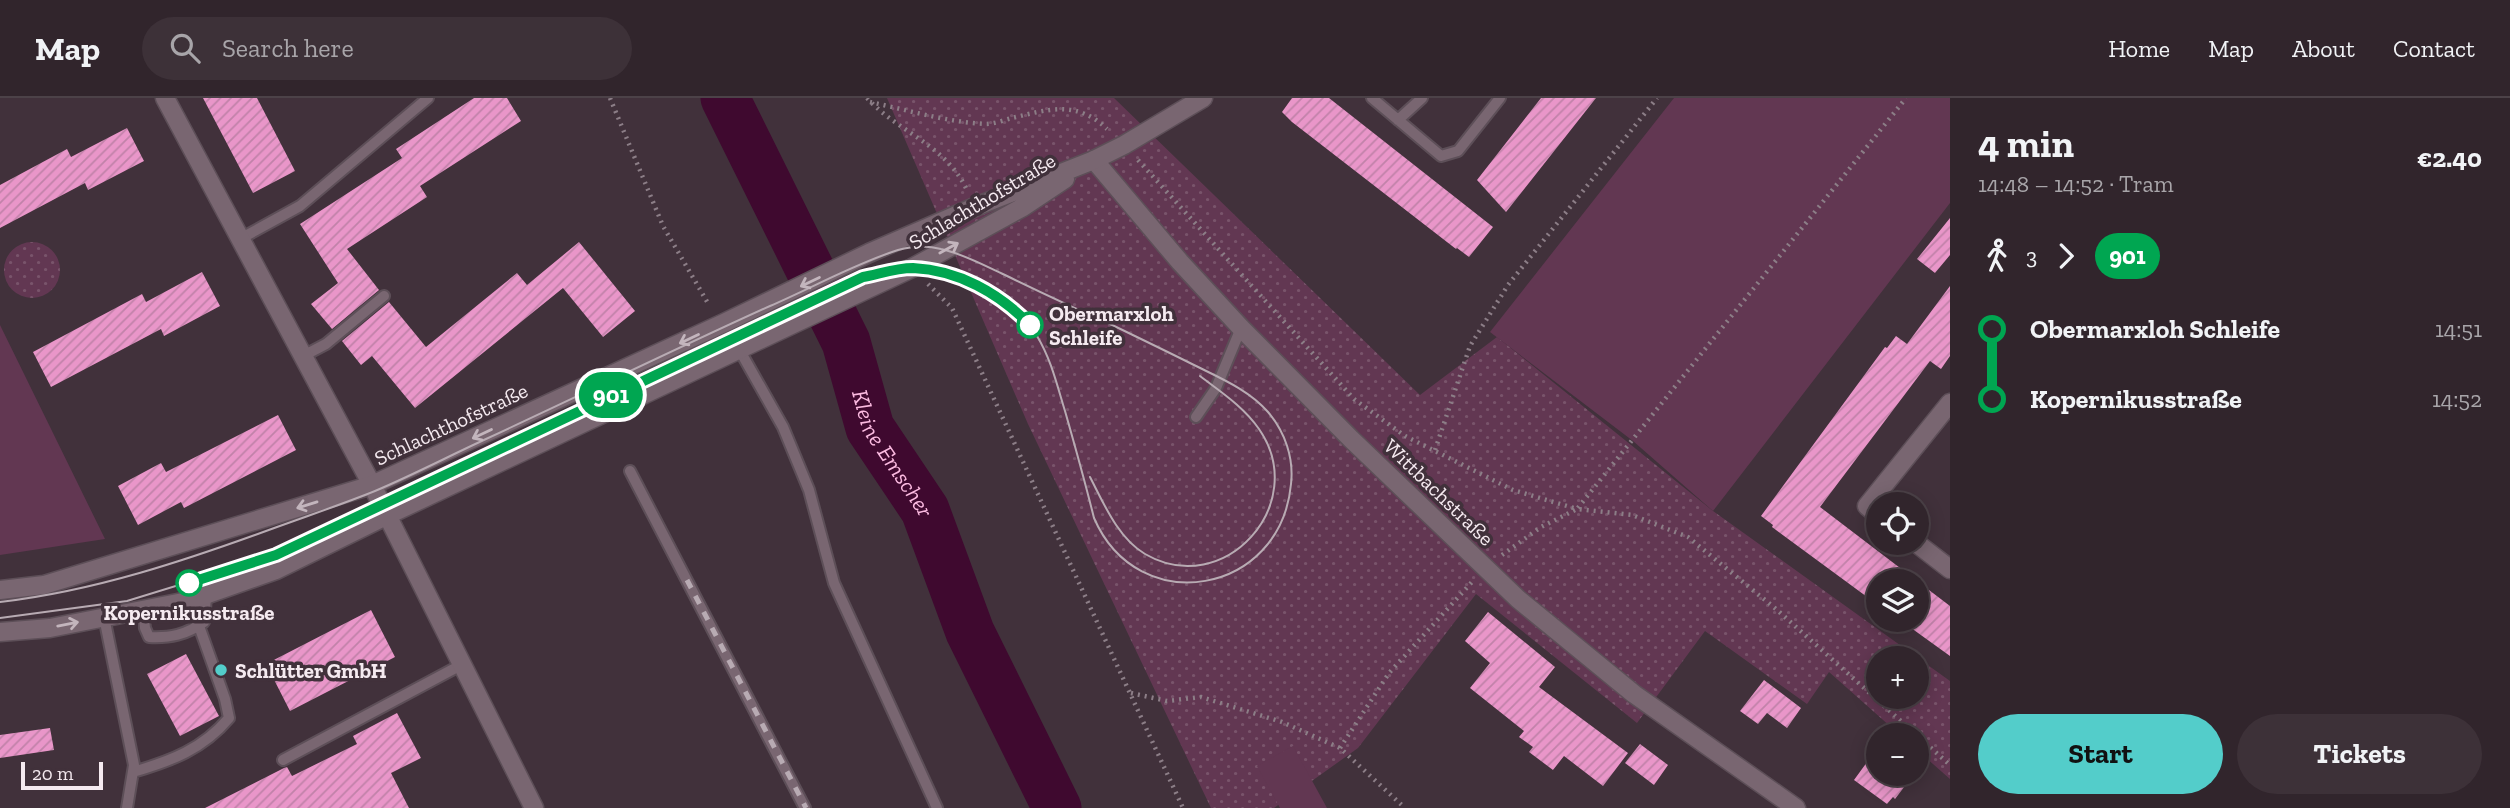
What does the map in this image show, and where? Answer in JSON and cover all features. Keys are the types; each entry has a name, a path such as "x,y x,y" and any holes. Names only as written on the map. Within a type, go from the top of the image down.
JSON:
{"street":[{"path":"165,98 388,515 534,808"},
{"name":"Schlachthofstraße","path":"0,590 44,585 372,485 869,253 1094,160 1203,98"},
{"name":"Schlachthofstraße","path":"0,632 50,628 206,597 276,570 912,268 1023,207 1094,160"},
{"name":"Wittbachstraße","path":"1094,160 1180,262 1241,328 1351,439 1518,599 1634,694 1796,808"},
{"path":"1878,492 1950,403"},
{"path":"1929,553 1950,569"}],"lane":[{"path":"240,239 300,206 428,98"},
{"path":"1372,98 1441,156 1458,151 1500,98"},
{"path":"1398,120 1422,98"},
{"path":"303,356 326,344 384,296"},
{"path":"1196,417 1216,388 1241,328"},
{"path":"739,349 783,427 809,490 834,583 937,808"},
{"path":"630,471 805,808"},
{"path":"143,610 149,637 169,638 204,622 206,597"},
{"path":"104,617 134,765 127,808"},
{"path":"133,772 174,760 218,731 229,718 199,626"},
{"path":"283,760 461,665"}],"path":[{"path":"610,98 663,226 707,303 724,323"},
{"path":"1435,450 1470,346 1508,285 1657,98"},
{"path":"1340,747 1389,673 1485,568 1541,527 1577,509 1906,98"},
{"path":"868,100 946,118 988,124 1048,110 1074,109 1096,118 1124,145 1354,399 1405,436 1513,490 1577,509 1632,515 1688,537 1776,610 1950,765"},
{"path":"868,100 947,161 961,179 975,207"},
{"path":"912,268 952,309 1183,808"},
{"path":"1130,693 1167,701 1201,697 1282,722 1340,747 1405,808"}],"shaded area":[{"path":"887,98 1114,98 1420,395 1497,337 1713,511 1866,621 1866,632 1882,632 1901,646 1866,646 1866,705 1829,672 1807,704 1705,631 1637,723 1476,594 1358,748 1274,808 1211,808 1028,424"},
{"path":"1674,98 1950,98 1950,203 1713,511 1633,441 1490,332"},
{"path":"32,242 43,244 52,250 58,259 58,281 52,290 43,296 32,298 21,296 12,290 6,281 4,270 6,259 12,250 21,244"},
{"path":"0,325 105,539 0,555"},
{"path":"1929,666 1950,681 1950,779 1929,760 1929,723 1886,723 1871,709 1929,709"},
{"path":"1293,746 1327,808 1280,808 1257,766"}],"building":[{"path":"203,98 257,98 295,171 253,193"},
{"path":"474,98 507,98 521,121 420,186 427,197 347,249 379,290 332,329 311,304 338,283 300,224 402,158 396,149"},
{"path":"1292,98 1329,98 1493,227 1469,257 1456,249 1292,122 1282,112"},
{"path":"1541,98 1596,98 1506,212 1477,180"},
{"path":"127,128 144,161 88,190 85,183 0,228 0,185 67,149 71,157"},
{"path":"1950,218 1950,255 1935,273 1917,259"},
{"path":"579,242 635,311 603,337 563,288 415,408 372,356 361,365 342,341 389,302 426,347 517,273 527,285"},
{"path":"202,272 220,306 164,336 161,329 51,387 33,352 142,294 146,302"},
{"path":"1950,286 1950,356 1941,369 1930,361 1820,507 1866,542 1866,555 1883,555 1901,569 1866,569 1866,596 1761,516 1885,347 1887,348 1896,336 1907,344"},
{"path":"278,415 296,450 184,508 181,502 138,525 118,486 161,463 166,472"},
{"path":"1929,590 1950,606 1950,656 1917,632 1929,632"},
{"path":"371,610 395,657 290,711 266,664"},
{"path":"1488,612 1555,667 1539,687 1628,753 1603,786 1564,756 1553,770 1529,752 1533,747 1519,737 1524,731 1470,688 1490,663 1465,641"},
{"path":"186,654 219,716 180,736 147,674"},
{"path":"1764,680 1801,708 1787,728 1767,713 1758,724 1740,711"},
{"path":"397,713 421,758 391,773 409,808 205,808 284,768 287,767 292,776 357,744 353,736"},
{"path":"50,728 54,750 0,758 0,735"},
{"path":"1640,744 1668,765 1654,785 1625,763"},
{"path":"1866,764 1866,786 1905,786 1895,799 1893,797 1887,804 1854,780"}],"waterway":[{"name":"Kleine Emscher","path":"725,98 846,342 870,428 925,510 970,632 1057,808"}],"tram line":[{"path":"0,602 71,590 140,573 363,496 849,269 898,250 914,247 936,248 974,260 1234,385 1252,397 1274,420 1284,437 1292,474 1281,522 1262,550 1236,570 1205,581 1173,581 1142,571 1115,550 1094,518 1053,372 1042,345 1026,322 998,297 965,279 928,270 899,270 863,277 276,555 127,601 0,618"},
{"name":"901","path":"189,583 276,555 863,277 912,268 943,273 987,289 1030,325"},
{"path":"1090,477 1119,530 1145,554 1175,565 1203,564 1229,554 1251,537 1267,514 1274,487 1272,458 1253,421 1232,400 1200,376"}],"railway":[{"path":"687,580 806,808"}],"place":[{"name":"Obermarxloh Schleife","path":"1030,325"},
{"name":"Kopernikusstraße","path":"189,583"},
{"name":"Schlütter GmbH","path":"221,670"}]}
